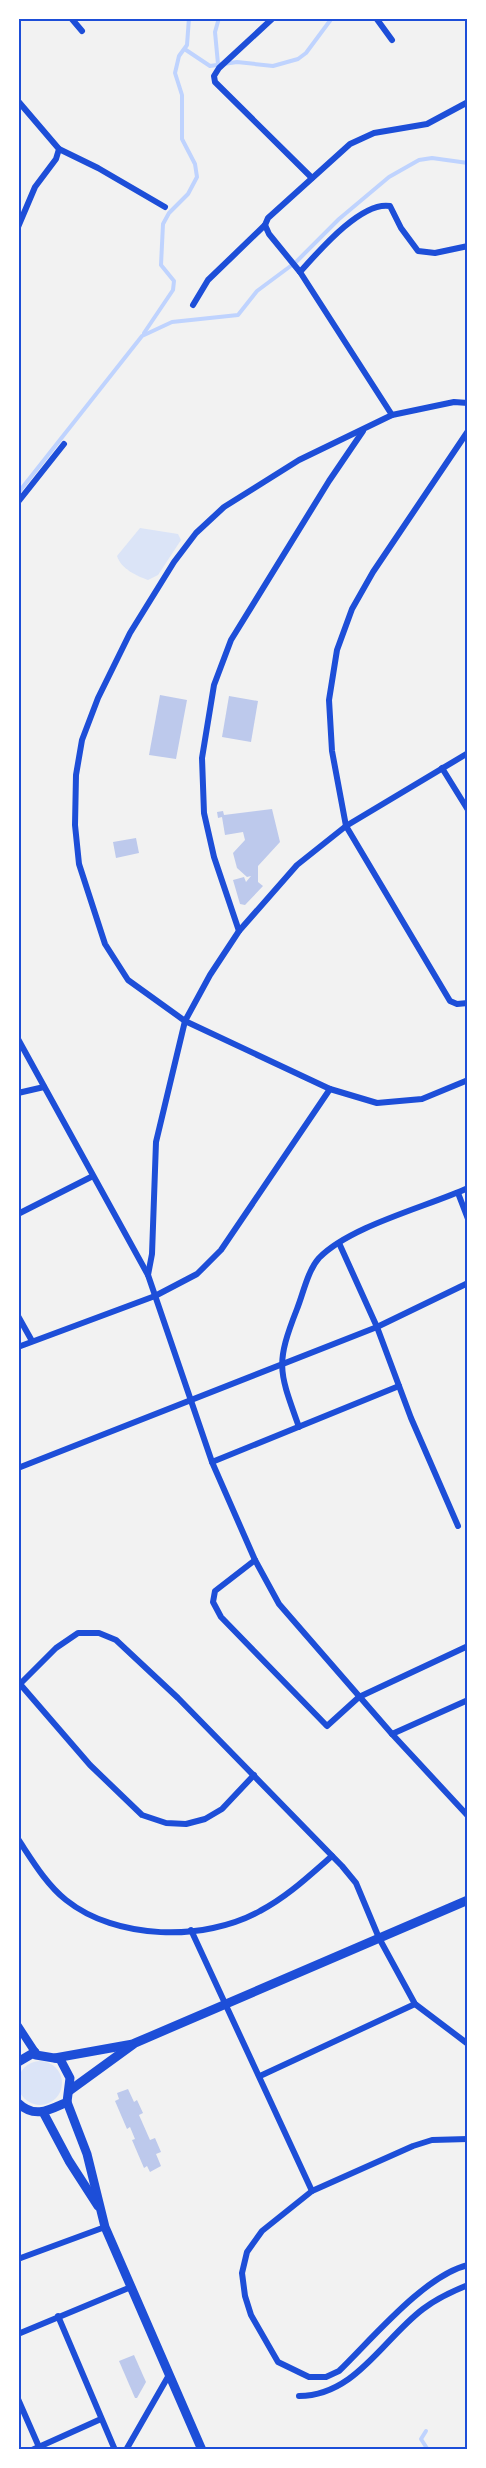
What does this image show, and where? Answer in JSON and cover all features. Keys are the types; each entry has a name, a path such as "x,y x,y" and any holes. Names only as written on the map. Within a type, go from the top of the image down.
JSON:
{"main road":[{"path":"69,2091 135,2043 468,1900"},
{"path":"18,2026 36,2055 60,2059 69,2071 67,2102 87,2154 105,2227 202,2450"},
{"path":"54,2058 135,2043"},
{"path":"18,2062 35,2052"},
{"path":"20,2106 43,2112 67,2102"},
{"path":"43,2112 69,2161 99,2208"}],"street":[{"path":"71,18 81,31"},
{"path":"273,18 219,68 214,76 215,82 312,178"},
{"path":"376,18 392,40"},
{"path":"18,101 59,149 98,168 165,207"},
{"path":"193,305 208,280 265,225 268,218 358,140 374,133 427,123 468,102"},
{"path":"18,227 35,187 56,159 59,149"},
{"path":"300,272 324,246 365,211 384,205 390,206 401,228 418,250 435,253 468,246"},
{"path":"265,225 269,234 290,257 392,415"},
{"path":"468,403 454,402 392,415 299,460 224,507 196,533 174,562 130,633 98,698 82,740 76,785 75,825 79,864 105,944 128,980 185,1021 330,1089 377,1103 399,1103 422,1099 468,1080"},
{"path":"239,931 214,857 204,813 202,759 214,685 231,640 329,481 364,430"},
{"path":"468,431 373,572 352,609 337,650 329,700 331,741 346,826 450,1001 457,1004 468,1003"},
{"path":"18,502 64,444"},
{"path":"148,1275 152,1254 156,1142 185,1021 239,931 297,865 346,826 468,753"},
{"path":"442,768 468,810"},
{"path":"18,1039 91,1177 148,1275 189,1402 212,1462 255,1560 279,1604 392,1734 465,1809 468,1816"},
{"path":"18,1093 44,1087"},
{"path":"18,1347 155,1296 197,1274 221,1250 330,1089"},
{"path":"18,1214 91,1177"},
{"path":"299,1427 282,1377 281,1365 288,1332 318,1260 339,1243 468,1188"},
{"path":"458,1193 468,1219"},
{"path":"339,1243 377,1327 399,1386 458,1526"},
{"path":"18,1468 377,1327 468,1283"},
{"path":"18,1316 32,1341"},
{"path":"212,1462 399,1386"},
{"path":"255,1560 215,1591 213,1602 221,1617 324,1725 329,1726 359,1697 468,1646"},
{"path":"254,1775 222,1809 205,1819 186,1824 166,1823 142,1815 90,1765 19,1685 56,1648 78,1633 99,1633 116,1640 254,1775 332,1856 356,1884 379,1938 416,2004 468,2044"},
{"path":"392,1734 468,1700"},
{"path":"18,1839 52,1887 87,1914 136,1931 191,1930 237,1922 260,1912 286,1896 332,1856"},
{"path":"191,1930 312,2191"},
{"path":"260,2076 416,2004"},
{"path":"468,2139 432,2140 413,2146 312,2191 262,2231 247,2252 242,2272 251,2315 278,2362 309,2377 326,2377 339,2371 433,2280 457,2267 468,2265"},
{"path":"18,2259 105,2227"},
{"path":"299,2396 323,2394 343,2384 423,2309 468,2285"},
{"path":"18,2334 131,2287"},
{"path":"58,2316 115,2450"},
{"path":"126,2450 169,2375"},
{"path":"18,2399 39,2446"},
{"path":"32,2450 101,2419"}],"shaded area":[{"path":"140,528 178,534 181,540 158,575 148,580 126,568 117,556"},
{"path":"40,2061 55,2068 62,2083 55,2098 40,2105 25,2098 18,2083 25,2068"}],"building":[{"path":"160,695 187,700 176,759 149,755"},
{"path":"229,696 258,701 251,742 222,737"},
{"path":"272,809 280,842 258,866 258,882 263,886 245,905 240,904 233,880 244,877 246,882 251,876 247,877 237,868 233,853 245,840 243,832 225,835 222,817 218,818 217,812 223,811 224,815"},
{"path":"136,838 139,853 116,858 113,842"},
{"path":"128,2089 134,2102 137,2100 143,2113 139,2115 150,2140 155,2138 161,2152 156,2154 161,2166 150,2172 147,2166 144,2168 132,2140 135,2139 130,2127 127,2129 115,2101 119,2099 117,2093"},
{"path":"134,2355 146,2382 137,2398 119,2361"}],"waterway":[{"path":"144,333 173,290 174,281 161,265 163,224 169,213 188,194 197,177 195,164 182,139 182,95 175,73 179,56 187,45 189,18"},
{"path":"218,64 215,32 219,18"},
{"path":"186,50 210,66 237,62 273,66 298,59 306,53 332,18"},
{"path":"18,493 142,336 172,322 238,315 257,291 296,262 339,219 389,177 419,160 432,158 468,163"},
{"path":"426,2431 421,2439 428,2450"}]}
